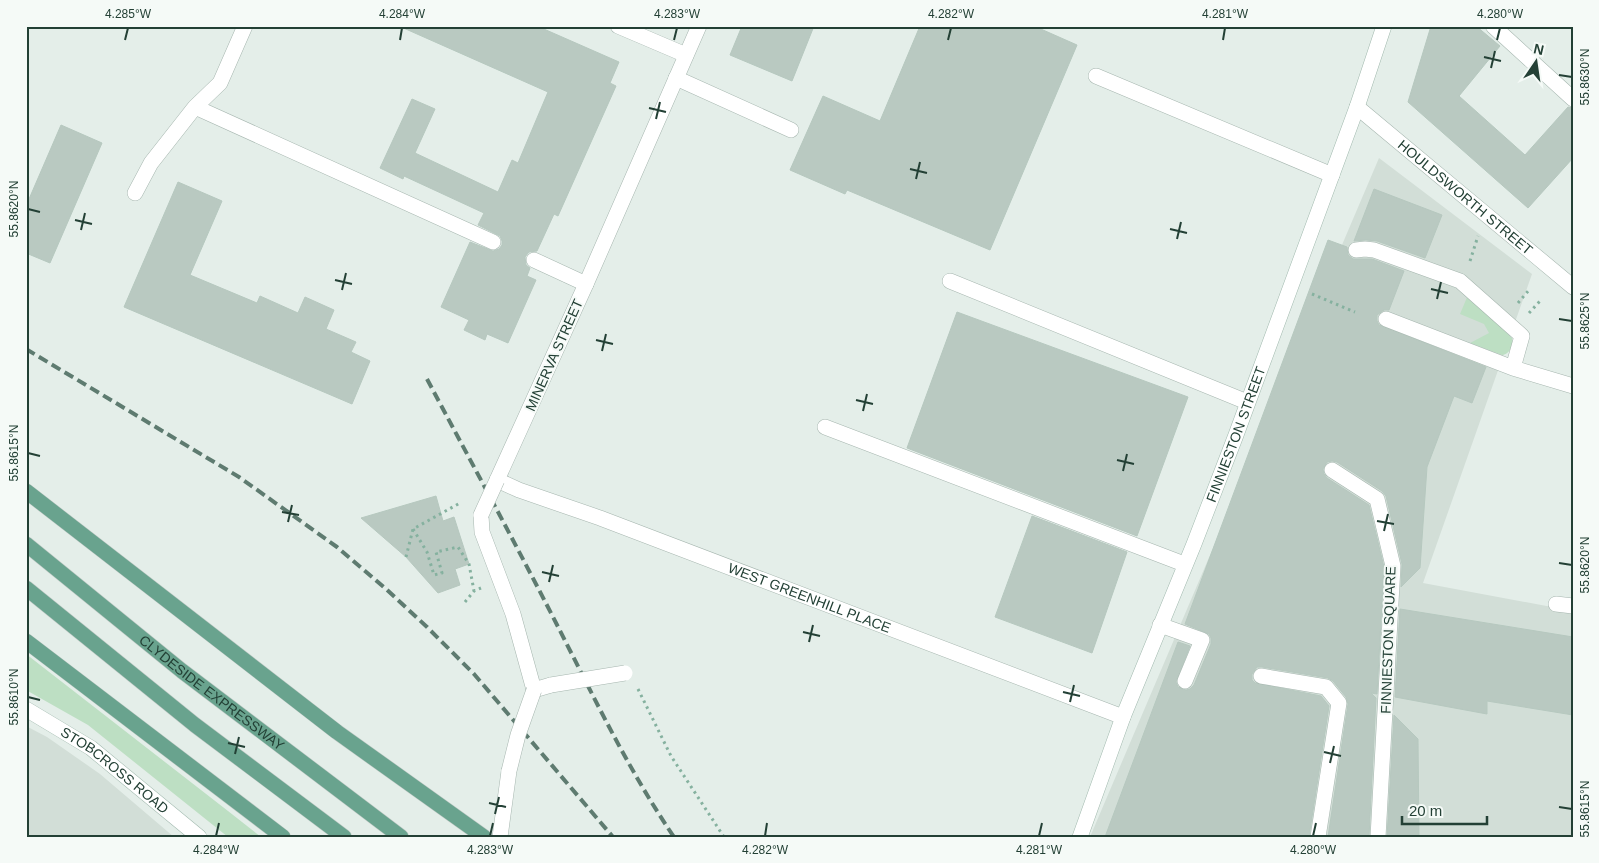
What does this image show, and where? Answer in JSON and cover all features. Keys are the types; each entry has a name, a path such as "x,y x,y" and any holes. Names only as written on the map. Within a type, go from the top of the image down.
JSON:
{"main road":[{"path":"26,491 337,732 484,837"},
{"name":"CLYDESIDE EXPRESSWAY","path":"26,544 182,671 401,837"},
{"path":"26,588 196,725 344,837"},
{"path":"26,641 283,837"}],"street":[{"path":"135,193 151,163 195,107 220,83 245,26"},
{"path":"618,26 686,55"},
{"name":"MINERVA STREET","path":"534,690 513,614 482,532 481,515 586,284 699,26"},
{"name":"FINNIESTON STREET","path":"1080,837 1123,717 1184,564 1194,544 1248,402 1357,108 1384,26"},
{"path":"1492,26 1573,98"},
{"path":"1096,76 1332,175"},
{"path":"676,78 791,130"},
{"path":"195,107 493,242"},
{"name":"HOULDSWORTH STREET","path":"1357,108 1573,287"},
{"path":"1356,250 1374,250 1458,280 1522,336 1513,368"},
{"path":"534,260 586,284"},
{"path":"950,281 1248,402"},
{"path":"1386,319 1513,368 1573,386"},
{"path":"825,427 1184,564"},
{"name":"FINNIESTON SQUARE","path":"1332,470 1377,499 1393,566 1378,837"},
{"name":"WEST GREENHILL PLACE","path":"497,480 519,490 600,518 1123,717"},
{"path":"1556,604 1573,606"},
{"path":"1160,625 1202,640 1185,681"},
{"path":"500,837 510,771 518,735 534,690 551,685 627,673"},
{"path":"1261,676 1326,687 1339,703 1318,837"},
{"name":"STOBCROSS ROAD","path":"26,709 90,748 198,837"}],"path":[{"path":"1458,280 1463,264 1468,266 1485,214"},
{"path":"1290,286 1355,312"},
{"path":"1514,307 1529,290"},
{"path":"406,557 413,529 460,504"},
{"path":"413,529 427,552 434,576 442,574 436,552 458,546 468,564 474,591"},
{"path":"627,673 671,756 724,837"}],"shaded area":[{"path":"1379,158 1532,274 1423,583 1573,611 1573,837 1090,837"},
{"path":"26,726 47,737 100,774 174,837 26,837"}],"green space":[{"path":"1468,295 1512,338 1511,347 1507,353 1502,355 1470,343 1489,333 1484,324 1460,314"},
{"path":"26,654 261,837 228,837 88,725 26,690"}],"building":[{"path":"399,26 537,26 619,62 610,83 616,86 558,216 554,214 537,251 529,252 525,257 526,265 530,268 527,276 536,280 508,343 487,334 485,340 464,330 469,320 441,307 470,242 493,251 499,249 502,245 500,236 478,225 484,213 404,176 403,179 380,168 412,99 435,109 415,153 498,192 512,160 518,163 548,92"},
{"path":"742,26 814,26 792,81 730,55"},
{"path":"920,26 1034,26 1077,45 990,250 847,190 845,194 790,170 823,96 880,121"},
{"path":"1431,26 1476,26 1500,46 1459,96 1525,155 1568,107 1573,108 1573,158 1528,208 1408,102"},
{"path":"61,125 102,143 50,263 26,253 26,206"},
{"path":"178,182 222,201 190,275 257,303 260,296 298,313 305,297 334,310 326,329 356,342 351,352 370,361 352,404 124,307"},
{"path":"1374,189 1442,215 1425,258 1377,241 1354,241"},
{"path":"1328,240 1347,247 1348,255 1353,259 1372,259 1404,271 1389,310 1384,310 1377,315 1379,325 1486,367 1472,403 1454,396 1427,467 1420,568 1401,587 1402,564 1386,496 1382,491 1337,462 1327,462 1323,469 1327,478 1369,505 1384,567 1377,694 1371,693 1376,698 1369,837 1328,837 1348,704 1346,697 1333,681 1328,678 1257,667 1252,674 1252,680 1255,683 1321,696 1329,706 1309,837 1105,837 1178,642 1190,646 1176,682 1178,687 1186,690 1194,685 1211,644 1209,634 1185,624"},
{"path":"957,312 1188,397 1137,536 907,448"},
{"path":"436,496 443,521 454,517 469,564 455,569 460,585 438,593 406,557 361,518"},
{"path":"1032,516 1127,552 1092,653 995,617"},
{"path":"1400,609 1573,637 1573,715 1487,701 1487,714 1395,697"},
{"path":"1394,715 1418,739 1419,837 1387,837"}],"railway":[{"path":"26,349 239,477 337,547 385,588 474,674 613,837"},
{"path":"427,379 522,557 610,729 674,837"}]}
